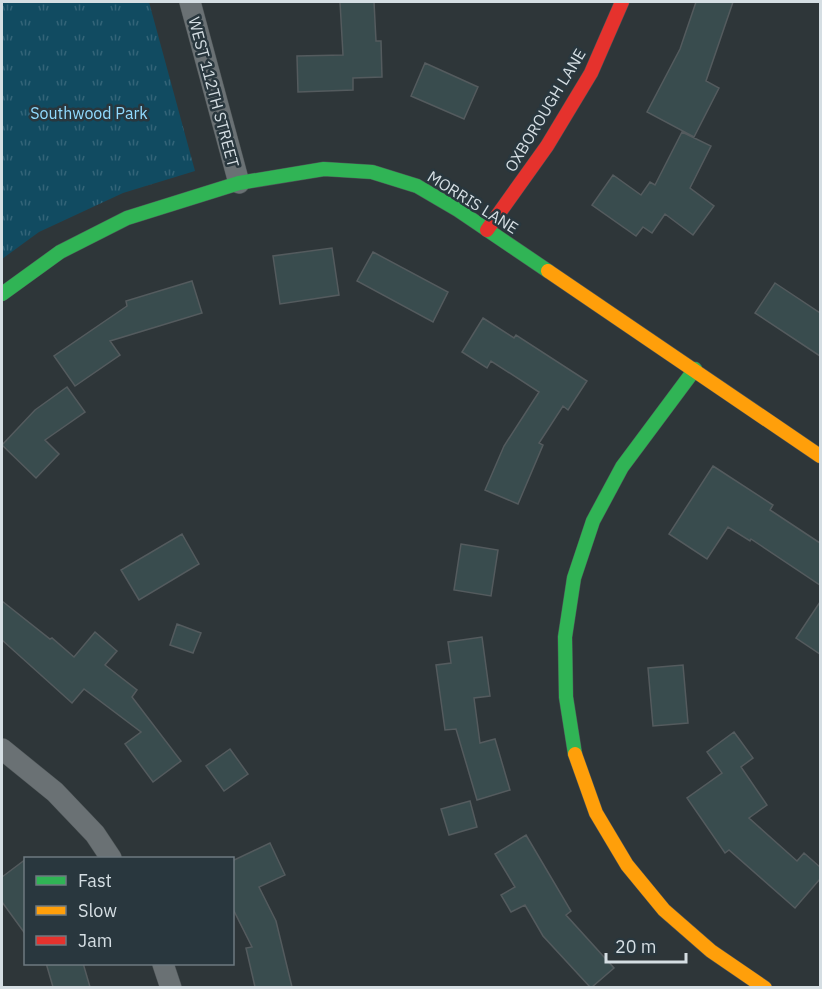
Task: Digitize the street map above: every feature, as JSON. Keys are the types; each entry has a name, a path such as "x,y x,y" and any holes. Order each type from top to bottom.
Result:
{"street":[{"name":"WEST 112TH STREET","path":"190,2 239,183"},
{"name":"OXBOROUGH LANE","path":"487,230 547,146 591,73 621,2"},
{"name":"MORRIS LANE","path":"2,294 60,252 127,218 239,183 324,169 372,172 417,186 458,210 820,456"},
{"path":"695,369 622,467 593,521 574,578 565,637 566,697 575,756 596,813 627,865 664,910 711,951 765,987"},
{"path":"2,749 54,792 95,834 110,857"},
{"path":"164,965 171,987"}],"green space":[{"name":"Southwood Park","path":"2,2 149,2 195,171 123,193 39,232 2,259"}],"building":[{"path":"340,2 374,2 376,41 381,41 382,77 353,78 353,90 298,92 297,56 343,55"},
{"path":"696,2 733,2 706,81 719,88 694,137 647,112 680,49"},
{"path":"425,63 478,87 464,119 411,96"},
{"path":"682,132 711,146 690,188 714,206 693,235 665,214 652,233 643,227 636,236 592,205 613,175 641,195 650,182 655,185"},
{"path":"332,248 339,295 280,304 273,256"},
{"path":"373,252 448,292 433,322 357,281"},
{"path":"192,281 202,313 110,341 120,355 75,386 54,356 127,306 126,301"},
{"path":"775,283 820,313 820,356 755,313"},
{"path":"483,318 514,338 516,335 587,381 568,410 563,406 539,443 543,445 518,504 485,490 504,446 539,392 491,361 487,368 462,352"},
{"path":"67,387 85,412 45,440 59,454 36,478 2,445 35,410"},
{"path":"713,466 773,505 770,510 820,543 820,585 751,539 750,541 728,527 707,559 669,534"},
{"path":"182,534 199,564 139,600 121,570"},
{"path":"461,544 498,550 491,596 454,590"},
{"path":"2,601 74,657 95,632 117,651 105,665 137,690 132,697 181,761 153,782 125,744 141,732 84,689 72,703 2,640"},
{"path":"820,602 820,654 796,638"},
{"path":"177,624 201,633 193,653 170,645"},
{"path":"482,637 490,696 474,698 480,743 495,739 510,790 477,800 456,729 445,730 436,665 451,663 448,642"},
{"path":"683,665 688,723 653,726 648,668"},
{"path":"734,732 753,758 741,767 767,805 749,818 797,861 804,853 820,867 820,879 795,908 729,850 725,853 687,798 722,773 707,752"},
{"path":"230,749 248,774 224,791 206,766"},
{"path":"470,801 477,827 449,835 441,809"},
{"path":"526,835 571,911 566,915 614,968 592,987 543,936 525,905 511,912 501,895 515,887 495,854"},
{"path":"270,843 285,875 259,887 276,921 292,987 255,987 246,948 252,947 234,911 234,860"},
{"path":"24,860 24,932 2,902 2,877"},
{"path":"47,965 84,965 90,987 53,987"}],"traffic: fast":[{"path":"2,294 60,252 127,218 239,183 324,169 372,172 417,186 458,210 548,271"},
{"path":"575,754 566,697 565,637 574,578 593,521 622,467 695,369"}],"traffic: slow":[{"path":"548,271 820,456"},
{"path":"575,754 596,813 627,865 664,910 711,951 765,988"}],"traffic: jam":[{"path":"487,230 547,146 591,73 622,2"}]}
